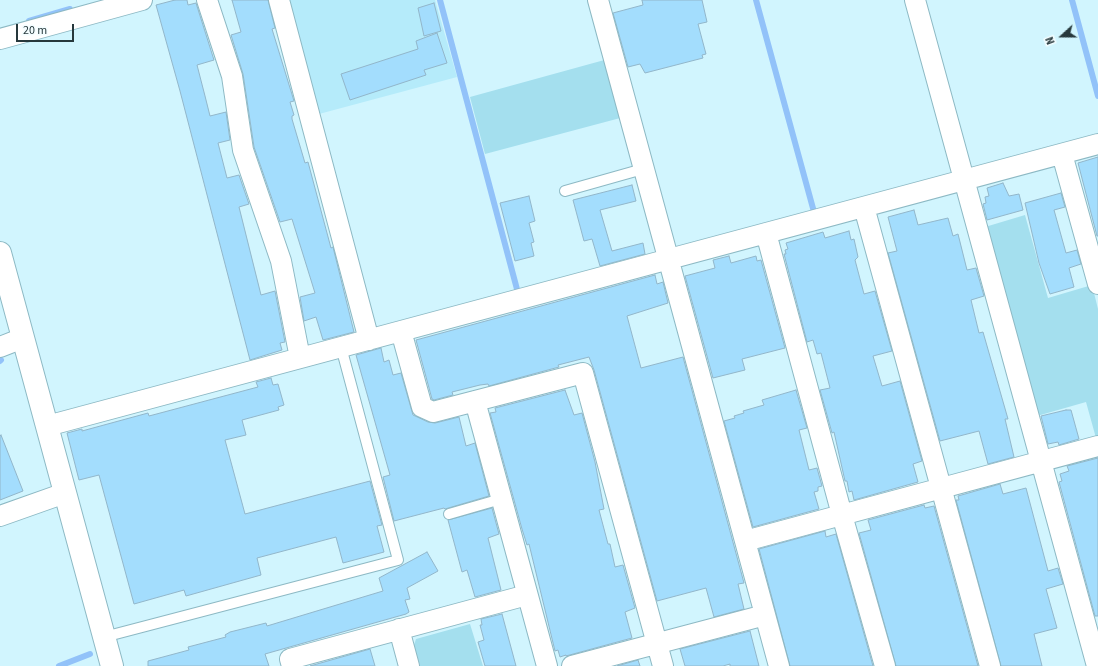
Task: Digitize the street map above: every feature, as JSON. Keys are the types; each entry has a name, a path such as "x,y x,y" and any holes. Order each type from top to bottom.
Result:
{"street":[{"path":"0,39 142,0"},
{"path":"207,0 232,76 243,150 281,260 300,358"},
{"path":"280,0 369,340"},
{"path":"598,0 779,666"},
{"path":"914,0 1097,666"},
{"path":"47,426 1098,144"},
{"path":"1062,154 1098,284"},
{"path":"864,207 990,666"},
{"path":"766,233 842,515 885,666"},
{"path":"0,253 112,666"},
{"path":"401,331 422,407 433,412 583,373 663,666"},
{"path":"0,347 23,338"},
{"path":"475,401 547,666"},
{"path":"745,541 1098,446"},
{"path":"0,516 65,492"},
{"path":"292,666 290,659 527,595"},
{"path":"572,666 765,615"},
{"path":"399,629 409,666"}],"lane":[{"path":"565,191 643,169"},
{"path":"104,636 398,560 341,347"},
{"path":"449,514 501,499"}],"shaded area":[{"path":"289,0 435,0 457,77 319,114"},
{"path":"608,59 624,117 485,154 470,97"},
{"path":"1025,215 1048,298 1092,285 1098,309 1098,437 1096,438 1086,402 1037,416 985,227"},
{"path":"470,624 483,666 420,666 414,645 416,639"}],"building":[{"path":"175,0 187,0 188,5 196,3 214,60 197,65 210,116 226,112 230,140 218,143 227,178 239,175 249,204 239,207 261,295 275,291 285,342 280,343 282,350 250,360 156,5"},
{"path":"232,0 268,0 275,28 272,29 294,101 290,102 294,115 292,116 292,119 305,163 308,162 331,248 333,247 354,332 323,340 316,317 304,321 300,297 315,293 292,219 280,222 254,147 243,74 231,35 241,32"},
{"path":"642,0 702,0 707,22 698,24 706,54 702,55 703,58 645,73 640,64 628,67 613,13 643,5"},
{"path":"434,3 441,31 424,36 418,8"},
{"path":"437,33 447,63 424,70 426,75 350,100 341,74 418,49 416,41"},
{"path":"1098,157 1098,236 1097,236 1078,163"},
{"path":"1003,183 1009,196 1019,194 1023,210 987,220 983,204 986,203 985,197 989,196 987,188"},
{"path":"632,185 636,201 600,210 612,251 643,243 645,254 600,266 592,239 584,241 573,200"},
{"path":"1061,193 1065,207 1054,210 1066,253 1077,250 1081,264 1069,268 1074,287 1050,294 1039,263 1025,203"},
{"path":"529,196 535,221 529,223 534,242 531,243 534,256 515,261 500,203"},
{"path":"914,210 918,225 948,218 953,236 958,234 967,270 976,268 984,296 971,300 979,333 983,332 1008,419 1005,419 1014,457 988,464 979,431 940,441 888,253 897,251 888,217"},
{"path":"849,231 851,240 854,239 858,257 855,260 864,294 875,291 892,351 873,356 882,386 900,381 922,461 913,464 918,482 854,500 852,491 849,492 847,481 845,481 834,432 832,433 820,390 830,388 821,353 817,354 813,340 807,342 784,254 786,254 785,250 788,249 786,243 823,232 825,238"},
{"path":"729,256 731,263 756,256 757,261 761,260 785,348 742,359 745,370 713,378 685,276 715,268 713,260"},
{"path":"655,275 657,284 663,282 668,303 627,316 641,368 683,357 744,583 738,584 744,609 714,617 706,588 657,601 594,370 589,357 558,365 559,367 489,386 488,384 480,385 452,392 453,395 434,400 432,399 416,340"},
{"path":"381,348 384,362 389,360 393,375 401,373 413,415 428,422 435,423 459,417 466,446 475,443 489,496 445,509 444,508 394,521 383,477 390,475 356,355"},
{"path":"271,378 273,385 278,384 284,405 278,407 279,410 242,420 246,435 225,440 245,514 370,481 382,525 377,526 384,552 343,563 336,537 257,558 261,575 186,596 184,590 134,604 99,475 79,480 67,433 82,429 82,431 148,413 149,416 258,387 256,382"},
{"path":"565,390 574,415 582,413 595,462 604,509 599,510 608,544 610,544 615,567 623,565 635,608 625,612 632,638 560,657 558,650 555,651 529,544 527,545 522,529 490,413 496,412 495,408"},
{"path":"796,390 807,428 799,430 809,470 817,468 822,486 818,487 818,491 814,492 819,509 753,527 724,421 735,418 734,416 744,413 743,411 764,405 762,400"},
{"path":"1071,410 1079,439 1059,445 1058,442 1048,444 1041,416"},
{"path":"1,435 23,491 0,500 0,436"},
{"path":"1098,458 1098,616 1095,616 1059,482 1062,481 1060,474 1069,471 1067,466"},
{"path":"1000,484 1003,494 1026,488 1048,571 1058,568 1063,584 1046,589 1057,628 1034,634 1042,666 1001,666 956,500 959,500 958,496"},
{"path":"924,505 925,508 934,506 978,666 896,666 859,533 871,530 868,520"},
{"path":"492,508 499,534 488,538 501,590 475,597 467,570 462,572 448,520"},
{"path":"825,531 826,537 836,534 873,666 790,666 759,549"},
{"path":"427,552 438,571 407,588 410,599 405,600 409,612 406,614 265,654 269,666 148,666 148,661 189,650 188,647 226,637 225,635 230,632 266,623 267,626 383,591 379,578"},
{"path":"502,614 516,666 485,666 478,642 484,640 480,625 482,625 481,619"},
{"path":"750,631 759,666 730,666 730,664 723,666 685,666 680,649"},
{"path":"370,649 375,666 310,666"},
{"path":"638,660 640,666 617,666"}],"waterway":[{"path":"440,0 518,293"},
{"path":"756,0 814,212"},
{"path":"1072,0 1098,96"},
{"path":"29,21 70,9"},
{"path":"59,666 90,654"}]}
